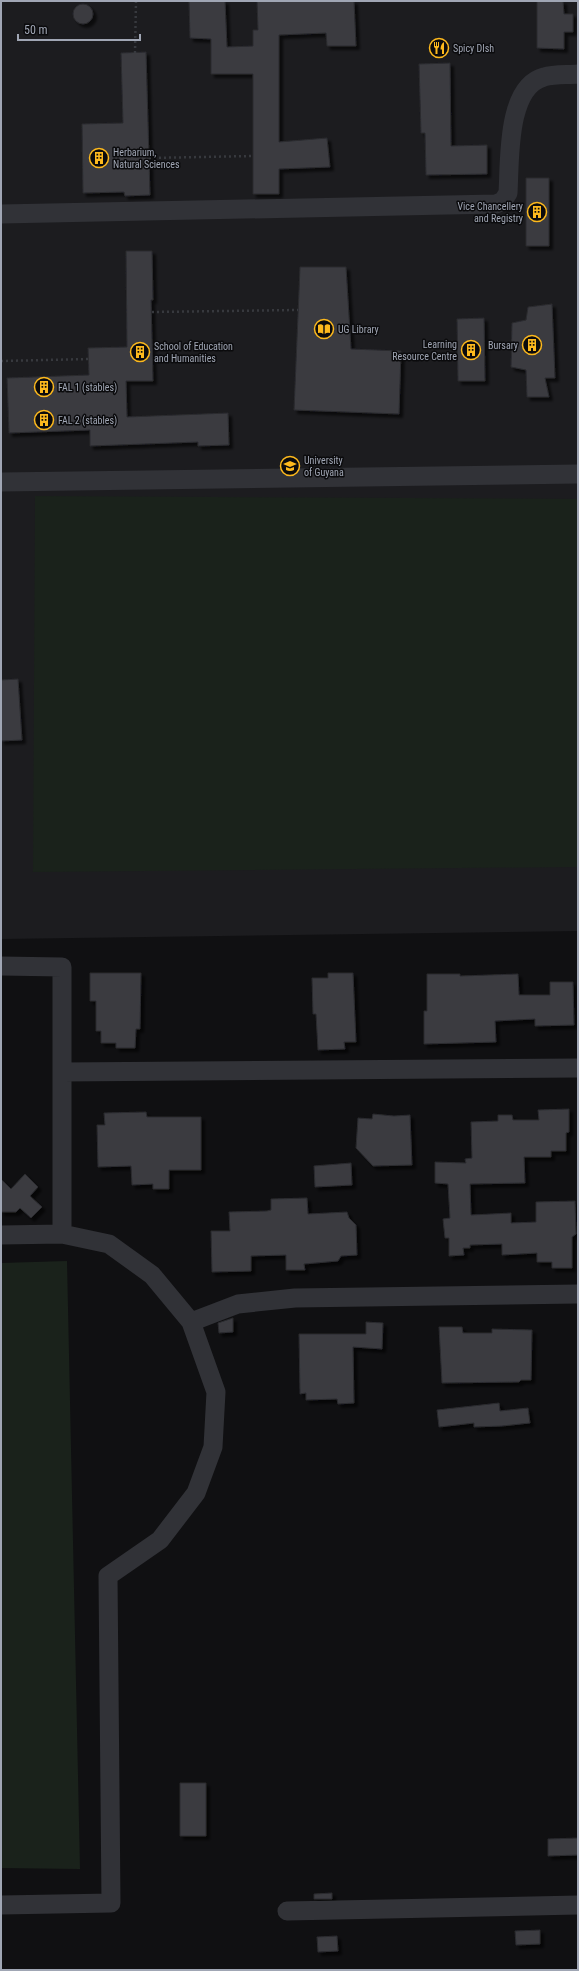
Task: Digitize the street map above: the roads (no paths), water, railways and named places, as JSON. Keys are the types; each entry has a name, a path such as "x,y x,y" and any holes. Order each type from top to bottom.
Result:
{"street":[{"path":"1,214 496,204 503,201 508,194 512,130 521,98 530,84 544,77 578,74"},
{"path":"1,482 578,474"},
{"path":"1,966 62,967 62,1234"},
{"path":"62,1072 578,1068"},
{"path":"1,1235 62,1234 109,1244 152,1275 191,1322 216,1392 213,1447 196,1493 160,1540 108,1576 112,1903 1,1905"},
{"path":"191,1322 238,1304 296,1298 578,1294"},
{"path":"287,1911 578,1905"}],"place":[{"name":"Spicy DIsh","path":"439,48"},
{"name":"Herbarium, Natural Sciences","path":"99,158"},
{"name":"Vice Chancellery and Registry","path":"537,212"},
{"name":"UG Library","path":"324,329"},
{"name":"Bursary","path":"532,345"},
{"name":"Learning Resource Centre","path":"471,350"},
{"name":"School of Education and Humanities","path":"140,352"},
{"name":"FAL 1 (stables)","path":"44,387"},
{"name":"FAL 2 (stables)","path":"44,420"},
{"name":"University of Guyana","path":"290,466"}]}
